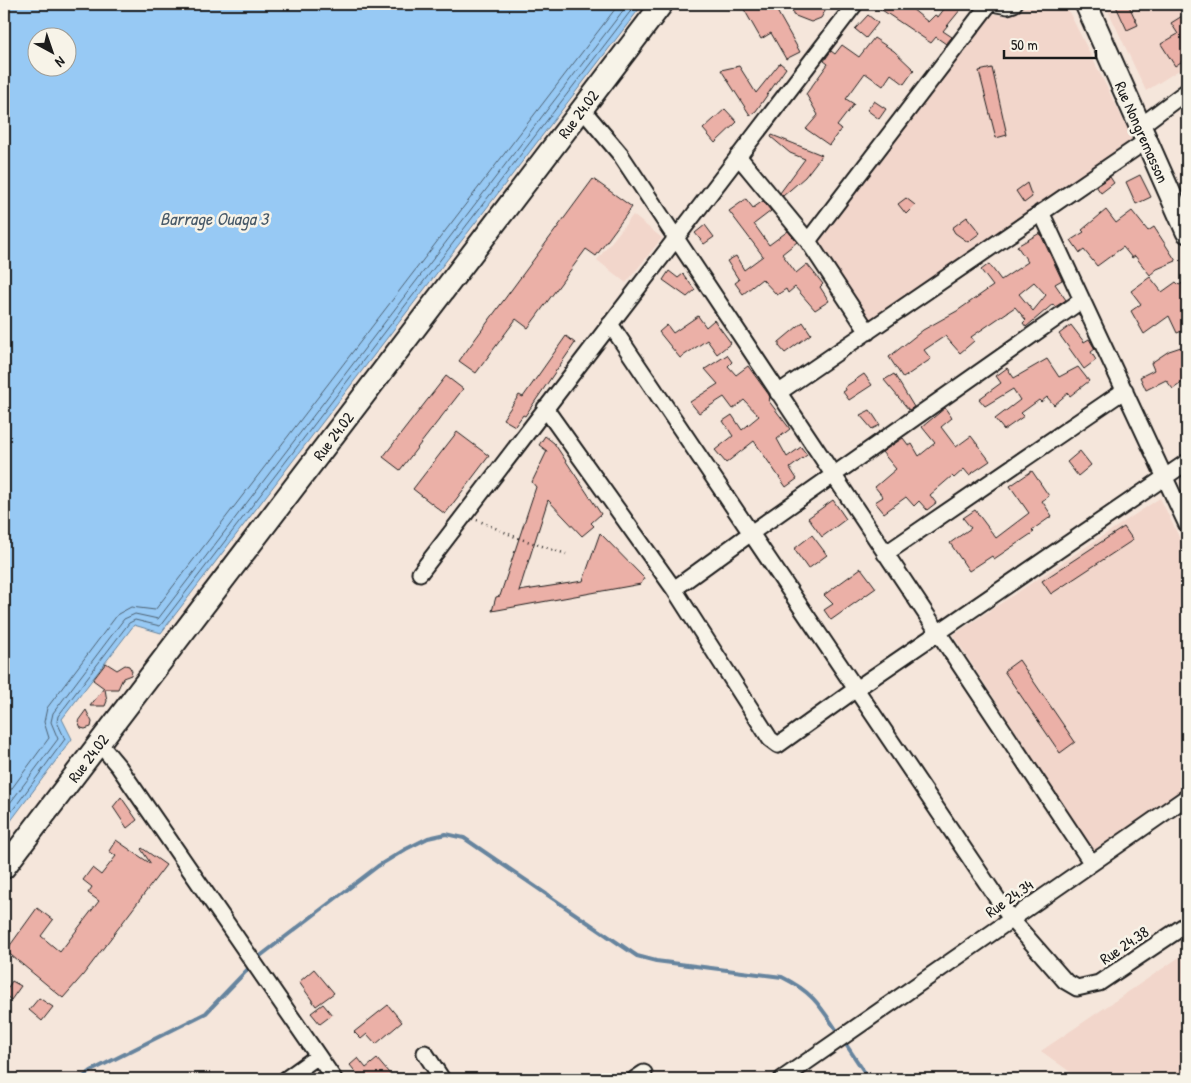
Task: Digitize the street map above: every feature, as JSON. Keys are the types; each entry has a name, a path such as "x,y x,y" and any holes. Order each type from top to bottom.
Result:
{"street":[{"name":"Rue 24.02","path":"4,868 662,4"},
{"path":"420,573 855,4"},
{"path":"808,241 989,4"},
{"path":"997,4 1008,6 1014,4"},
{"name":"Rue Nongremasson","path":"1086,4 1142,134 1182,206 1187,232"},
{"path":"778,393 1041,212 1142,134 1187,91"},
{"path":"582,109 620,154 1091,862"},
{"path":"738,156 808,241 868,332"},
{"path":"1041,212 1187,525"},
{"path":"674,589 1082,300"},
{"path":"610,324 1011,919"},
{"path":"885,554 1125,390"},
{"path":"545,408 674,589 775,744 781,744 856,688 1187,462"},
{"path":"99,743 119,767 334,1079"},
{"name":"Rue 24.34","path":"782,1079 1091,862 1187,797"},
{"name":"Rue 24.38","path":"1011,919 1065,981 1078,988 1100,983 1187,924"},
{"path":"425,1053 442,1079"},
{"path":"286,1079 318,1056"}],"path":[{"path":"466,513 482,523 518,538 566,554"}],"shaded area":[{"path":"1030,4 1065,4 1133,139 863,326 812,251 989,13 1008,16"},
{"path":"1105,4 1187,4 1187,65 1146,91"},
{"path":"633,215 662,238 626,283 597,260"},
{"path":"1160,498 1187,553 1187,786 1093,851 953,635"},
{"path":"1187,952 1187,1079 1080,1079 1041,1051"}],"water":[{"name":"Barrage Ouaga 3","path":"4,4 643,4 161,633 134,625 62,719 72,739 4,830"}],"building":[{"path":"741,4 773,4 800,52 786,59 771,33 761,39"},
{"path":"792,4 829,4 821,18 811,22 793,15"},
{"path":"873,4 906,4 928,22 935,15 938,17 948,4 965,4 943,31 952,37 946,44 936,37 931,43"},
{"path":"1115,4 1128,4 1138,25 1127,30"},
{"path":"1187,13 1187,58 1175,66 1161,44 1178,34 1171,23"},
{"path":"868,15 878,23 866,38 855,29"},
{"path":"874,38 894,51 914,70 904,84 891,74 883,86 865,73 846,99 854,104 837,126 841,129 829,145 806,129 818,115 806,94 828,64 824,61 831,51 835,54 842,45 859,57"},
{"path":"780,63 786,68 756,111 750,115 721,70 739,66 756,93"},
{"path":"992,68 1007,135 996,138 979,71"},
{"path":"874,101 886,109 879,119 867,110"},
{"path":"725,109 737,122 715,143 703,129"},
{"path":"772,135 822,155 805,177 783,196 780,193 805,159 790,153 771,137"},
{"path":"1140,175 1151,197 1136,204 1126,182"},
{"path":"1110,177 1114,183 1101,193 1096,186"},
{"path":"593,179 632,207 596,256 586,249 528,328 516,319 476,373 459,361"},
{"path":"1027,183 1032,197 1024,203 1016,191"},
{"path":"906,198 915,205 906,214 898,204"},
{"path":"746,199 753,208 763,201 771,211 754,224 769,245 788,231 797,242 782,254 796,273 807,264 823,284 820,287 829,301 815,310 795,287 788,293 786,289 777,295 762,279 743,294 735,283 739,280 727,261 736,256 744,270 763,256 729,211"},
{"path":"1106,210 1116,223 1132,211 1148,231 1154,227 1176,261 1157,269 1150,275 1135,256 1132,258 1123,247 1097,266 1084,250 1080,253 1071,240 1084,232 1082,230"},
{"path":"967,217 980,233 968,242 955,233 952,228"},
{"path":"705,225 714,237 704,244 695,233"},
{"path":"1040,233 1062,280 1055,284 1066,300 1055,307 1053,304 1026,327 1023,323 1026,320 1015,307 971,337 974,341 960,353 945,336 924,350 931,359 903,378 889,357 923,330 957,311 993,286 981,270 989,264 1001,280 1028,262 1017,246","holes":["1034,282 1046,295 1033,311 1019,294"]},
{"path":"669,271 678,278 683,274 695,290 687,297 663,280"},
{"path":"1150,277 1162,292 1176,282 1179,285 1183,283 1187,289 1187,329 1177,333 1169,316 1144,334 1131,311 1141,304 1131,291"},
{"path":"698,316 706,327 714,320 731,343 717,354 707,340 680,358 659,332 667,325 673,333"},
{"path":"803,322 811,334 785,353 779,346 779,342"},
{"path":"1071,325 1084,342 1089,339 1095,349 1091,352 1096,360 1084,369 1059,334"},
{"path":"566,336 575,343 525,416 523,415 515,426 503,419 519,395 523,397"},
{"path":"1187,345 1187,379 1173,389 1166,380 1146,390 1140,377 1154,370 1151,363 1169,351"},
{"path":"727,355 732,362 728,366 736,375 748,366 769,395 770,398 768,400 790,429 777,439 787,457 801,447 807,455 790,468 797,479 786,487 754,441 726,463 715,450 733,436 723,421 732,415 742,430 759,416 744,400 733,409 724,397 699,413 690,402 718,384 705,369"},
{"path":"1047,359 1059,377 1078,367 1089,381 1070,396 1068,393 1054,405 1047,397 1041,402 1039,400 1021,413 1024,416 1004,430 995,419 1020,400 1013,389 985,406 979,399 1001,383 996,376 1007,368 1014,378"},
{"path":"864,374 872,385 849,400 843,392 846,390 845,387"},
{"path":"894,374 914,407 909,410 884,380"},
{"path":"446,376 463,389 400,470 383,457"},
{"path":"945,408 952,418 941,427 956,447 971,436 990,461 969,475 964,469 954,478 952,476 930,495 936,503 927,510 919,501 914,506 906,497 884,513 875,502 883,497 875,487 896,469 882,452 903,438 909,446 912,444 919,456 935,443 922,427"},
{"path":"870,410 880,425 872,429 860,415"},
{"path":"457,432 489,456 445,514 413,489"},
{"path":"545,436 554,443 601,514 591,523 594,526 582,536 548,500 519,591 583,581 600,533 644,578 641,584 492,611 496,597 500,596 536,487 532,482 547,451 539,445"},
{"path":"1080,451 1091,465 1078,476 1067,462"},
{"path":"1032,471 1049,496 1042,501 1052,516 1032,530 1034,532 994,559 992,556 969,571 950,543 971,528 963,518 975,510 996,538 1029,513 1010,486"},
{"path":"833,500 846,519 822,537 808,518"},
{"path":"1124,527 1133,540 1051,594 1042,581"},
{"path":"812,535 827,555 808,569 794,549"},
{"path":"861,568 876,588 831,620 824,610 833,604 824,595"},
{"path":"1019,660 1075,742 1060,753 1004,671"},
{"path":"106,663 117,670 125,665 129,666 132,671 131,675 123,678 118,689 105,689 107,701 105,706 90,706 104,688 93,680"},
{"path":"86,710 92,722 91,727 85,729 81,728 78,721"},
{"path":"121,797 137,820 127,828 113,807"},
{"path":"116,840 151,864 142,848 166,865 83,975 63,998 6,951 37,908 53,920 41,936 60,952 99,901 88,893 92,887 83,880 92,868 101,875 116,856 109,851"},
{"path":"314,969 334,993 316,1006 299,982"},
{"path":"12,981 21,986 11,1000 4,994"},
{"path":"39,998 53,1007 42,1021 29,1010"},
{"path":"323,1004 332,1015 320,1024 311,1013"},
{"path":"388,1005 402,1022 376,1044 367,1034 361,1039 354,1032"},
{"path":"358,1058 366,1068 377,1059 394,1079 352,1079 358,1075 350,1065"}],"waterway":[{"path":"255,960 378,866 428,838 446,834 464,838 637,956 656,961 782,977 809,995 821,1008 839,1034"},
{"path":"81,1079 91,1071 206,1013 251,966"},
{"path":"843,1040 865,1073 876,1079"}]}
